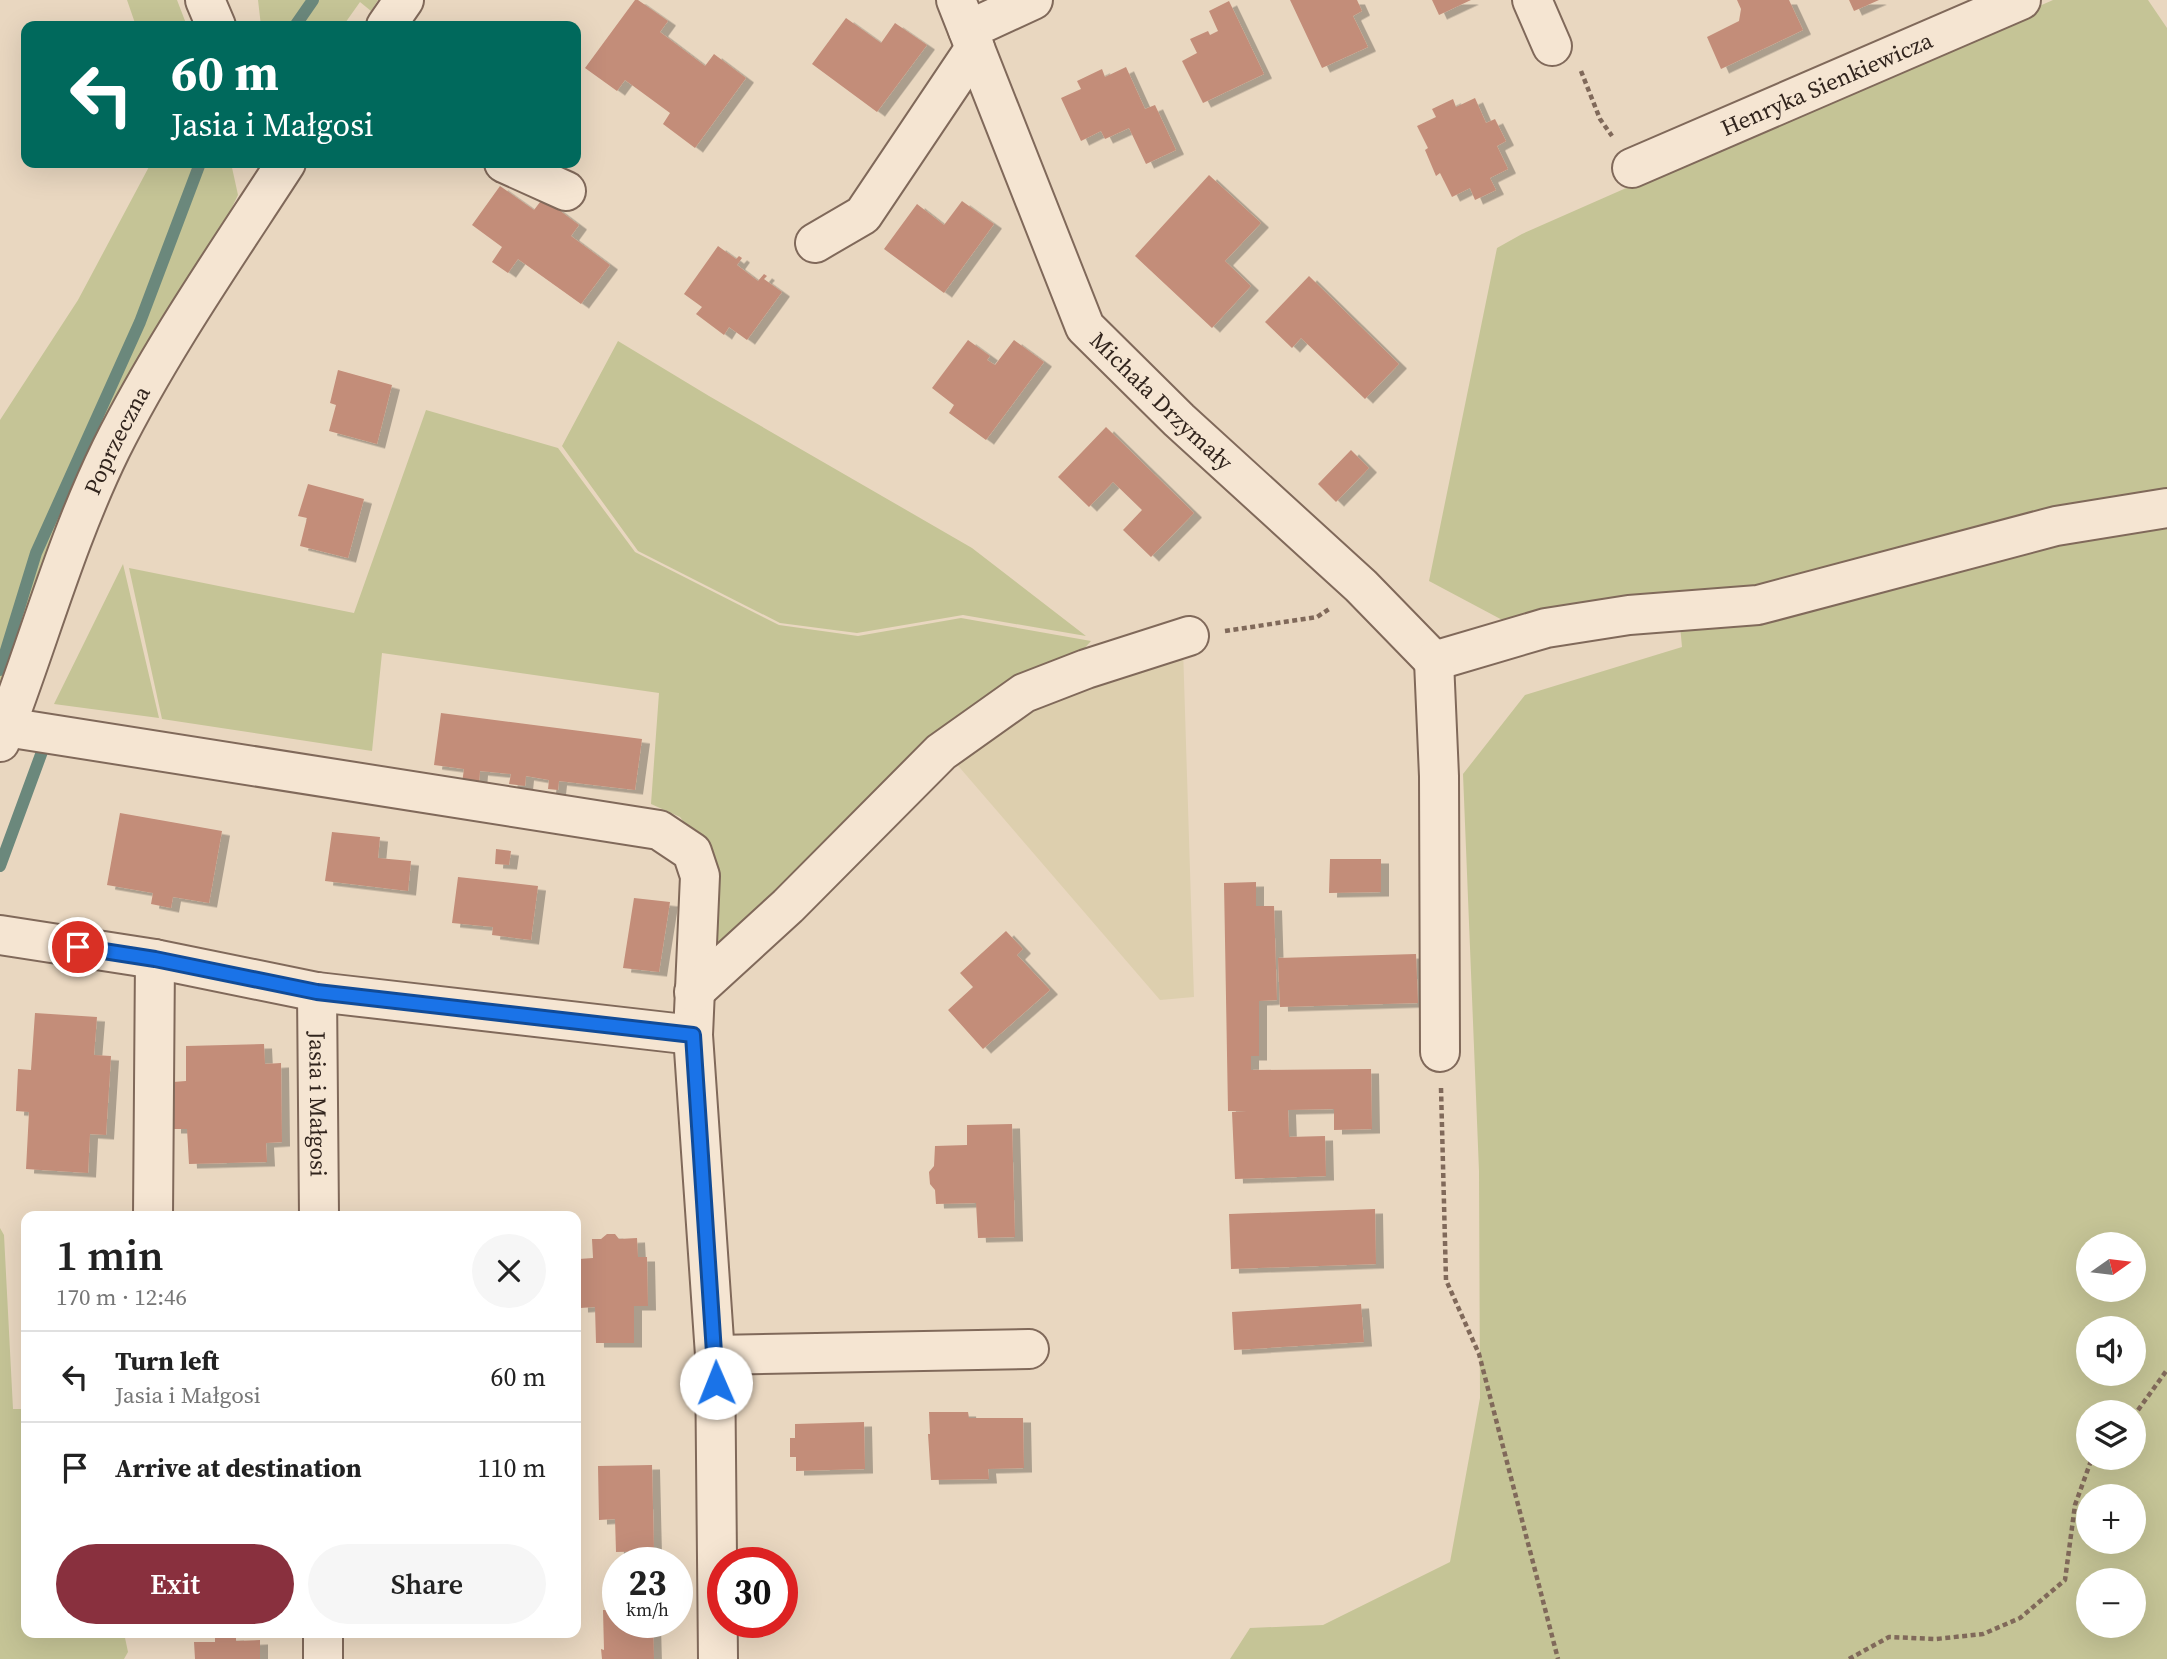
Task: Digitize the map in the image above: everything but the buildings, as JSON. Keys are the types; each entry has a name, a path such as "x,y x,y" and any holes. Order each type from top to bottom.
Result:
{"street":[{"path":"205,0 214,21"},
{"path":"389,21 404,0"},
{"path":"815,243 863,215 966,26 1033,0"},
{"path":"1532,0 1552,46"},
{"name":"Henryka Sienkiewicza","path":"1632,168 2021,0"},
{"name":"Michała Drzymały","path":"966,26 1086,327 1179,420 1361,586 1434,660"},
{"name":"Poprzeczna","path":"3,734 78,521 111,449 158,361 283,168"},
{"path":"515,168 566,191"},
{"path":"1440,1052 1439,776 1434,660 1546,628 1629,615 1758,605 2056,526 2167,508"},
{"path":"694,992 788,906 941,752 1024,693 1086,669 1189,636"},
{"path":"3,734 659,830 692,852 700,876 693,1035 715,1355 718,1659"},
{"path":"0,935 155,959 317,992 693,1035"},
{"path":"153,1211 155,959"},
{"name":"Jasia i Małgosi","path":"317,992 319,1211"},
{"path":"715,1355 1029,1349"},
{"path":"323,1638 323,1659"}],"path":[{"path":"1552,46 1580,67 1600,119 1632,168"},
{"path":"1189,636 1317,617 1361,586"},
{"path":"1440,1052 1446,1280 1479,1354 1558,1659"},
{"path":"2145,1400 2167,1370"},
{"path":"1849,1659 1889,1637 1936,1639 1983,1634 2020,1618 2064,1580 2076,1505 2088,1470"}],"shaded area":[{"path":"127,0 177,0 185,21 134,21"},
{"path":"258,0 378,0 371,11 360,2 347,21 260,21"},
{"path":"2053,0 2148,0 2167,28 2167,1659 1230,1659 1250,1628 1323,1625 1450,1562 1480,1398 1479,1171 1463,774 1525,695 1682,647 1678,604 1508,623 1429,581 1497,248 1522,234"},
{"path":"148,168 232,168 238,195 0,691 0,420 78,300"},
{"path":"618,341 972,548 1086,636 963,615 857,633 780,623 638,551 562,446"},
{"path":"426,410 558,448 635,552 779,625 858,636 961,618 1091,641 705,962 698,841 680,817 651,804 659,693 382,653 372,751 162,719 129,568 354,613"},
{"path":"123,564 159,718 54,704"},
{"path":"1183,648 1194,997 1160,1000 954,761 1070,686"},
{"path":"0,1228 4,1235 13,1409 21,1409 21,1638 125,1638 128,1652 124,1659 0,1659"}],"waterway":[{"path":"298,21 313,0"},
{"path":"0,670 36,553 140,322 198,168"},
{"path":"0,866 43,749"}],"route":[{"path":"78,947 155,959 317,992 693,1035 716,1383"}]}
